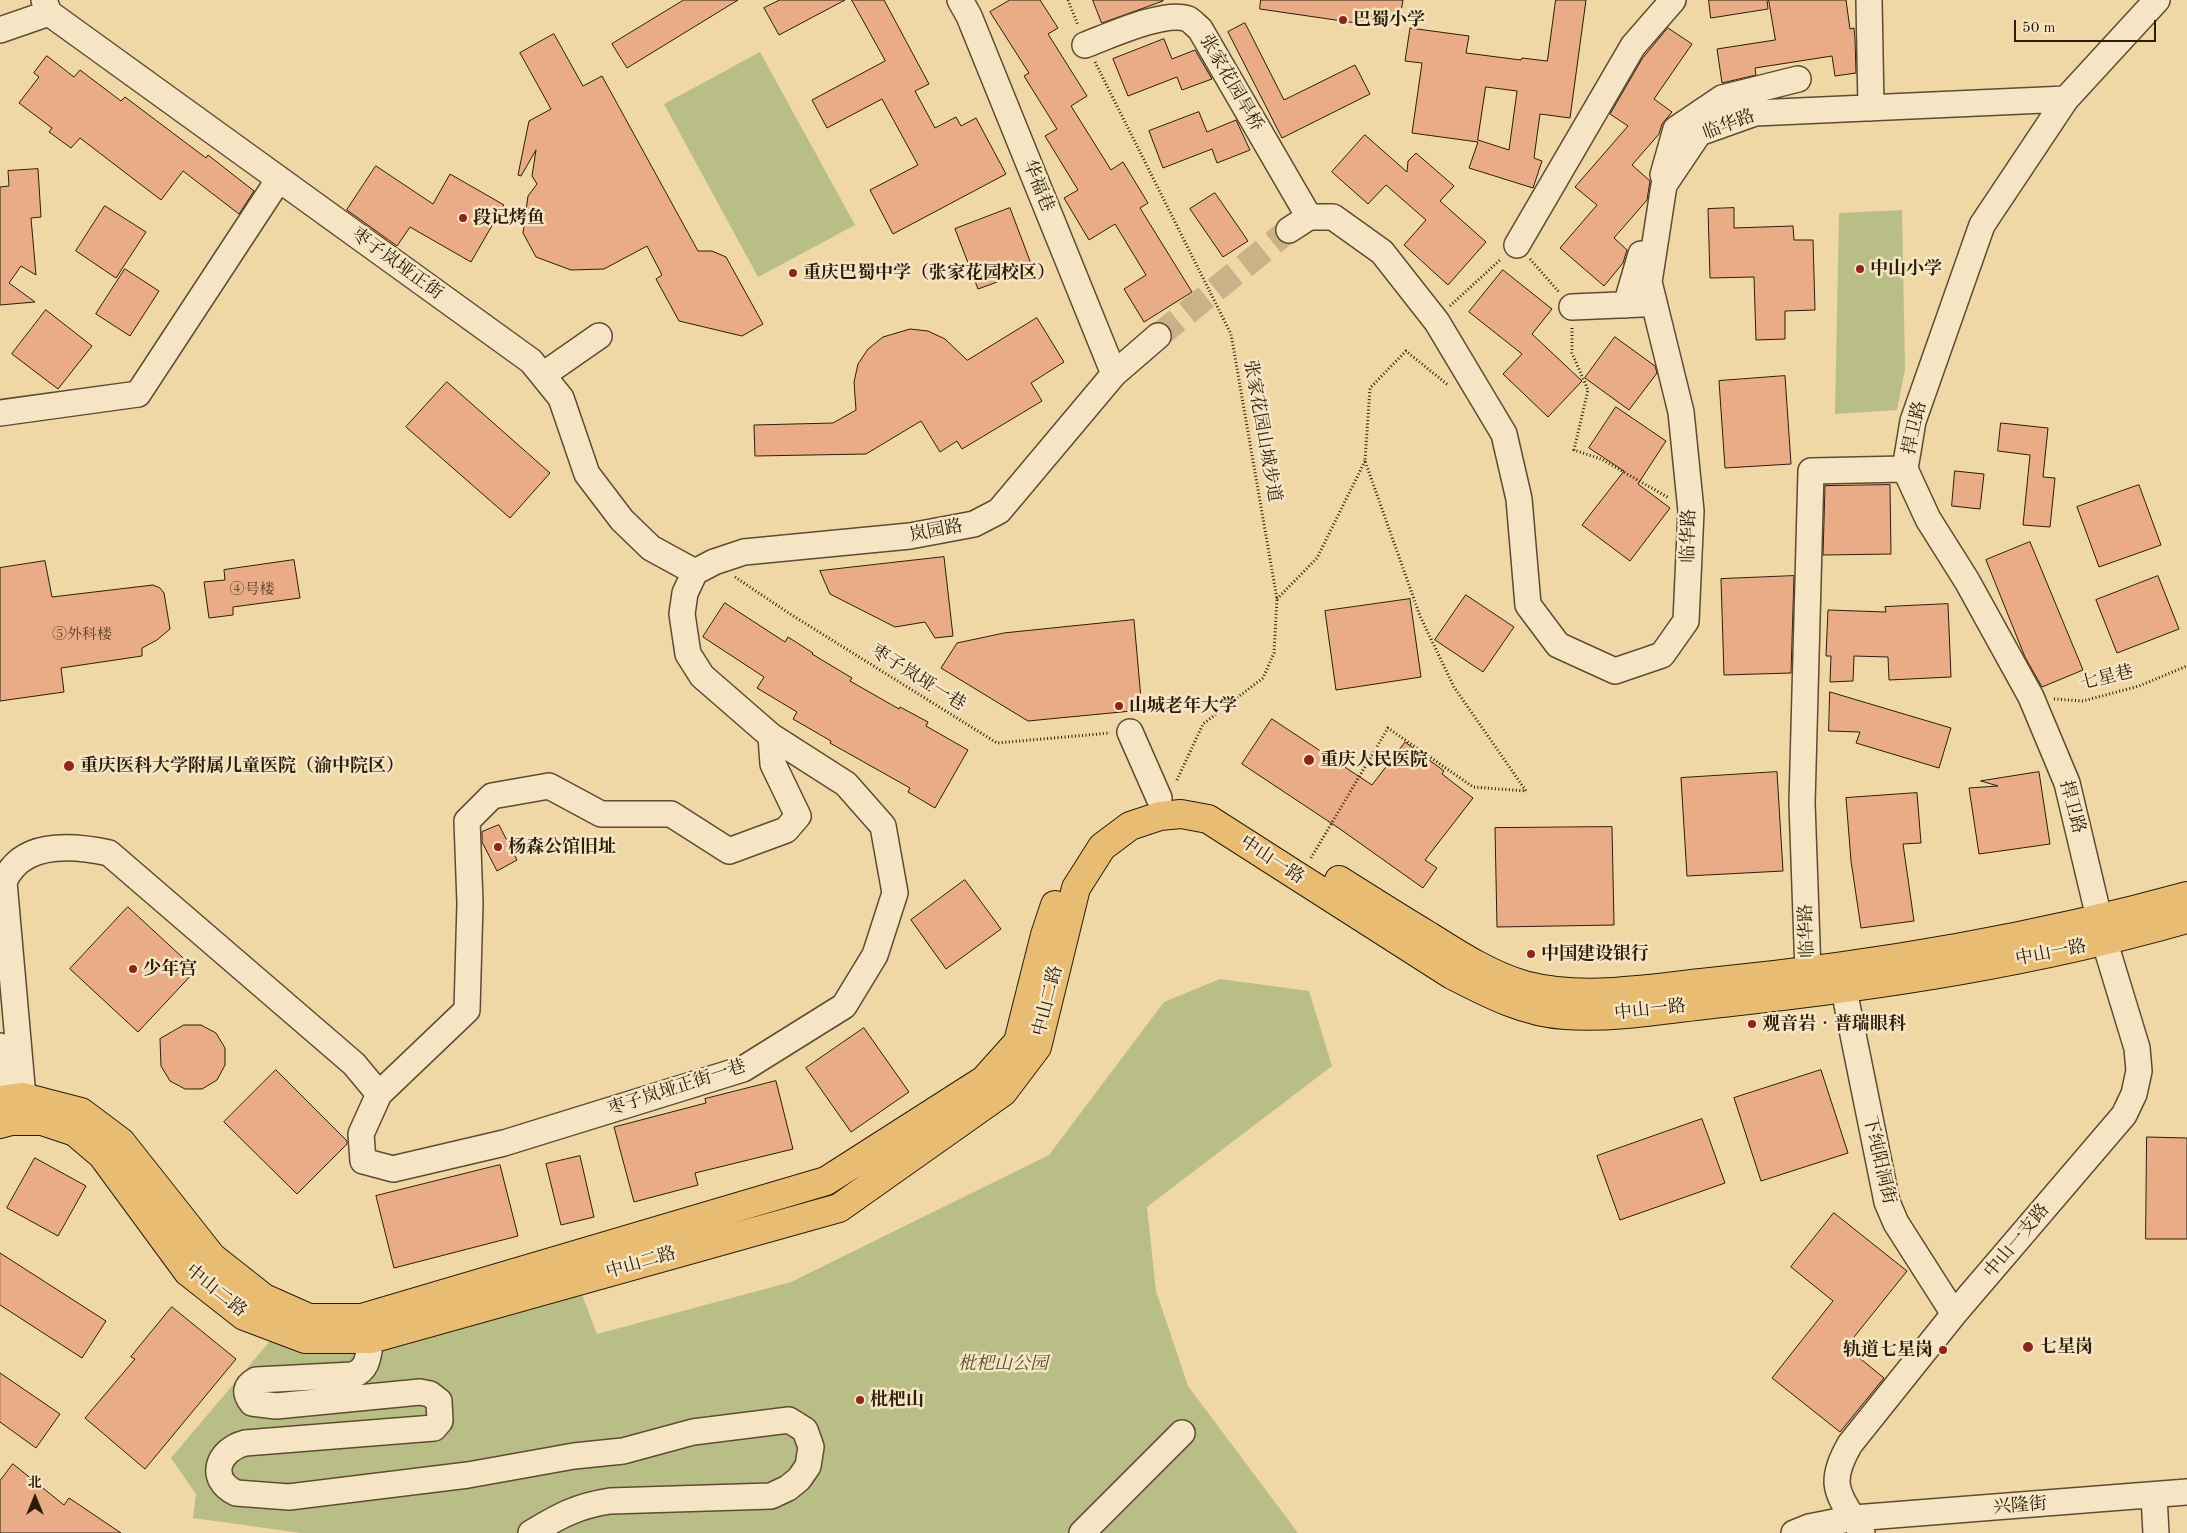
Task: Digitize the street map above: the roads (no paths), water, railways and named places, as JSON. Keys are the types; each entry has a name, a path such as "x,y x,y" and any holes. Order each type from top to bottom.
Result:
{"main road":[{"name":"中山一路","path":"1163,803 1194,797 1206,800 1461,956 1493,973 1524,984 1566,993 1607,993 1808,972 2187,920"},
{"name":"中山一路","path":"1163,803 1181,814 1208,819 1452,975 1487,993 1525,1007 1564,1015 1608,1015 1844,990 1909,980 2102,931 2187,896"},
{"name":"中山二路","path":"1163,803 1102,846 1076,888 1037,1047 1003,1092 839,1208 371,1340 305,1340 244,1316 188,1272 102,1155 75,1132 42,1121 11,1121 7,1105 81,1112 121,1142 212,1257 264,1298 309,1318 362,1318 826,1181 984,1080 1018,1042 1045,935 1070,865 1101,825 1131,806 1163,803"}],"street":[{"name":"华福巷","path":"960,0 969,16 1114,374"},
{"path":"1517,245 1633,46 1673,0"},
{"path":"1869,0 1871,108"},
{"name":"捍卫路","path":"2102,931 2067,783 2030,697 1967,581 1928,520 1905,469 1913,421 1982,225 2066,99 2157,0"},
{"path":"0,30 46,7"},
{"name":"枣子岚垭正街","path":"46,7 279,179 531,360 561,398 587,474 622,520 651,548 705,567"},
{"name":"张家花园旱桥","path":"1090,54 1157,20 1174,17 1188,20 1200,29 1299,223"},
{"path":"1626,305 1676,129 1722,98 1798,79"},
{"name":"临华路","path":"1299,223 1333,216 1382,252 1435,319 1504,434 1519,500 1528,605 1558,645 1614,671 1662,655 1686,621 1691,511 1681,412 1649,282 1664,185 1699,133 1755,113 2066,99"},
{"path":"0,413 138,394 279,179"},
{"path":"1572,307 1654,304"},
{"path":"543,375 600,336"},
{"name":"岚园路","path":"705,567 744,552 910,536 974,524 986,519 998,511 1114,374 1158,336"},
{"name":"临华路","path":"1808,972 1802,803 1811,471 1905,469"},
{"name":"枣子岚垭正街一巷","path":"379,1094 362,1134 363,1161 392,1170 504,1143 743,1069 844,1006 875,955 895,892 883,826 846,784 771,736 702,676 688,654 682,614 685,593 705,567"},
{"path":"1130,732 1163,803"},
{"path":"7,1105 4,882 9,870 18,861 38,851 79,847 109,853 354,1064 379,1094 467,1010 470,903 467,821 492,796 549,786 601,814 671,814 729,851 786,830 798,816 773,764 771,736"},
{"name":"中山一支路","path":"1858,1526 1839,1496 1836,1478 1841,1460 1850,1444 1954,1314 2124,1115 2134,1094 2139,1071 2137,1048 2102,931"},
{"name":"下纯阳洞街","path":"1844,990 1887,1202 1896,1223 1954,1314"},
{"path":"0,1046 7,1105"},
{"path":"371,1340 367,1364 362,1372 354,1375 256,1380 249,1384 246,1390 248,1397 252,1403 276,1406 420,1392 430,1394 439,1401 440,1421 434,1428 245,1443 232,1446 224,1454 220,1463 222,1480 228,1489 236,1493 289,1498 468,1475 574,1456 623,1451 693,1432 789,1420 805,1430 811,1447 808,1466 799,1479 788,1488 771,1496 601,1502 584,1505 563,1514 531,1533"},
{"path":"1082,1533 1182,1433"},
{"name":"兴隆街","path":"1794,1533 1809,1527 1858,1526 2187,1492"},
{"path":"2154,1496 2156,1533"}],"tunnel":[{"path":"1158,336 1289,230"}],"place":[{"name":"巴蜀小学","path":"1343,20"},
{"name":"段记烤鱼","path":"463,218"},
{"name":"中山小学","path":"1860,269"},
{"name":"重庆巴蜀中学（张家花园校区）","path":"793,273"},
{"name":"山城老年大学","path":"1119,706"},
{"name":"重庆人民医院","path":"1309,760"},
{"name":"重庆医科大学附属儿童医院（渝中院区）","path":"69,766"},
{"name":"杨森公馆旧址","path":"498,847"},
{"name":"中国建设银行","path":"1531,954"},
{"name":"少年宫","path":"133,969"},
{"name":"观音岩‧普瑞眼科","path":"1752,1024"},
{"name":"七星岗","path":"2028,1347"},
{"name":"轨道七星岗","path":"1943,1350"},
{"name":"枇杷山","path":"860,1400"}],"park label":[{"name":"枇杷山公园","path":"1003,1364"}]}
